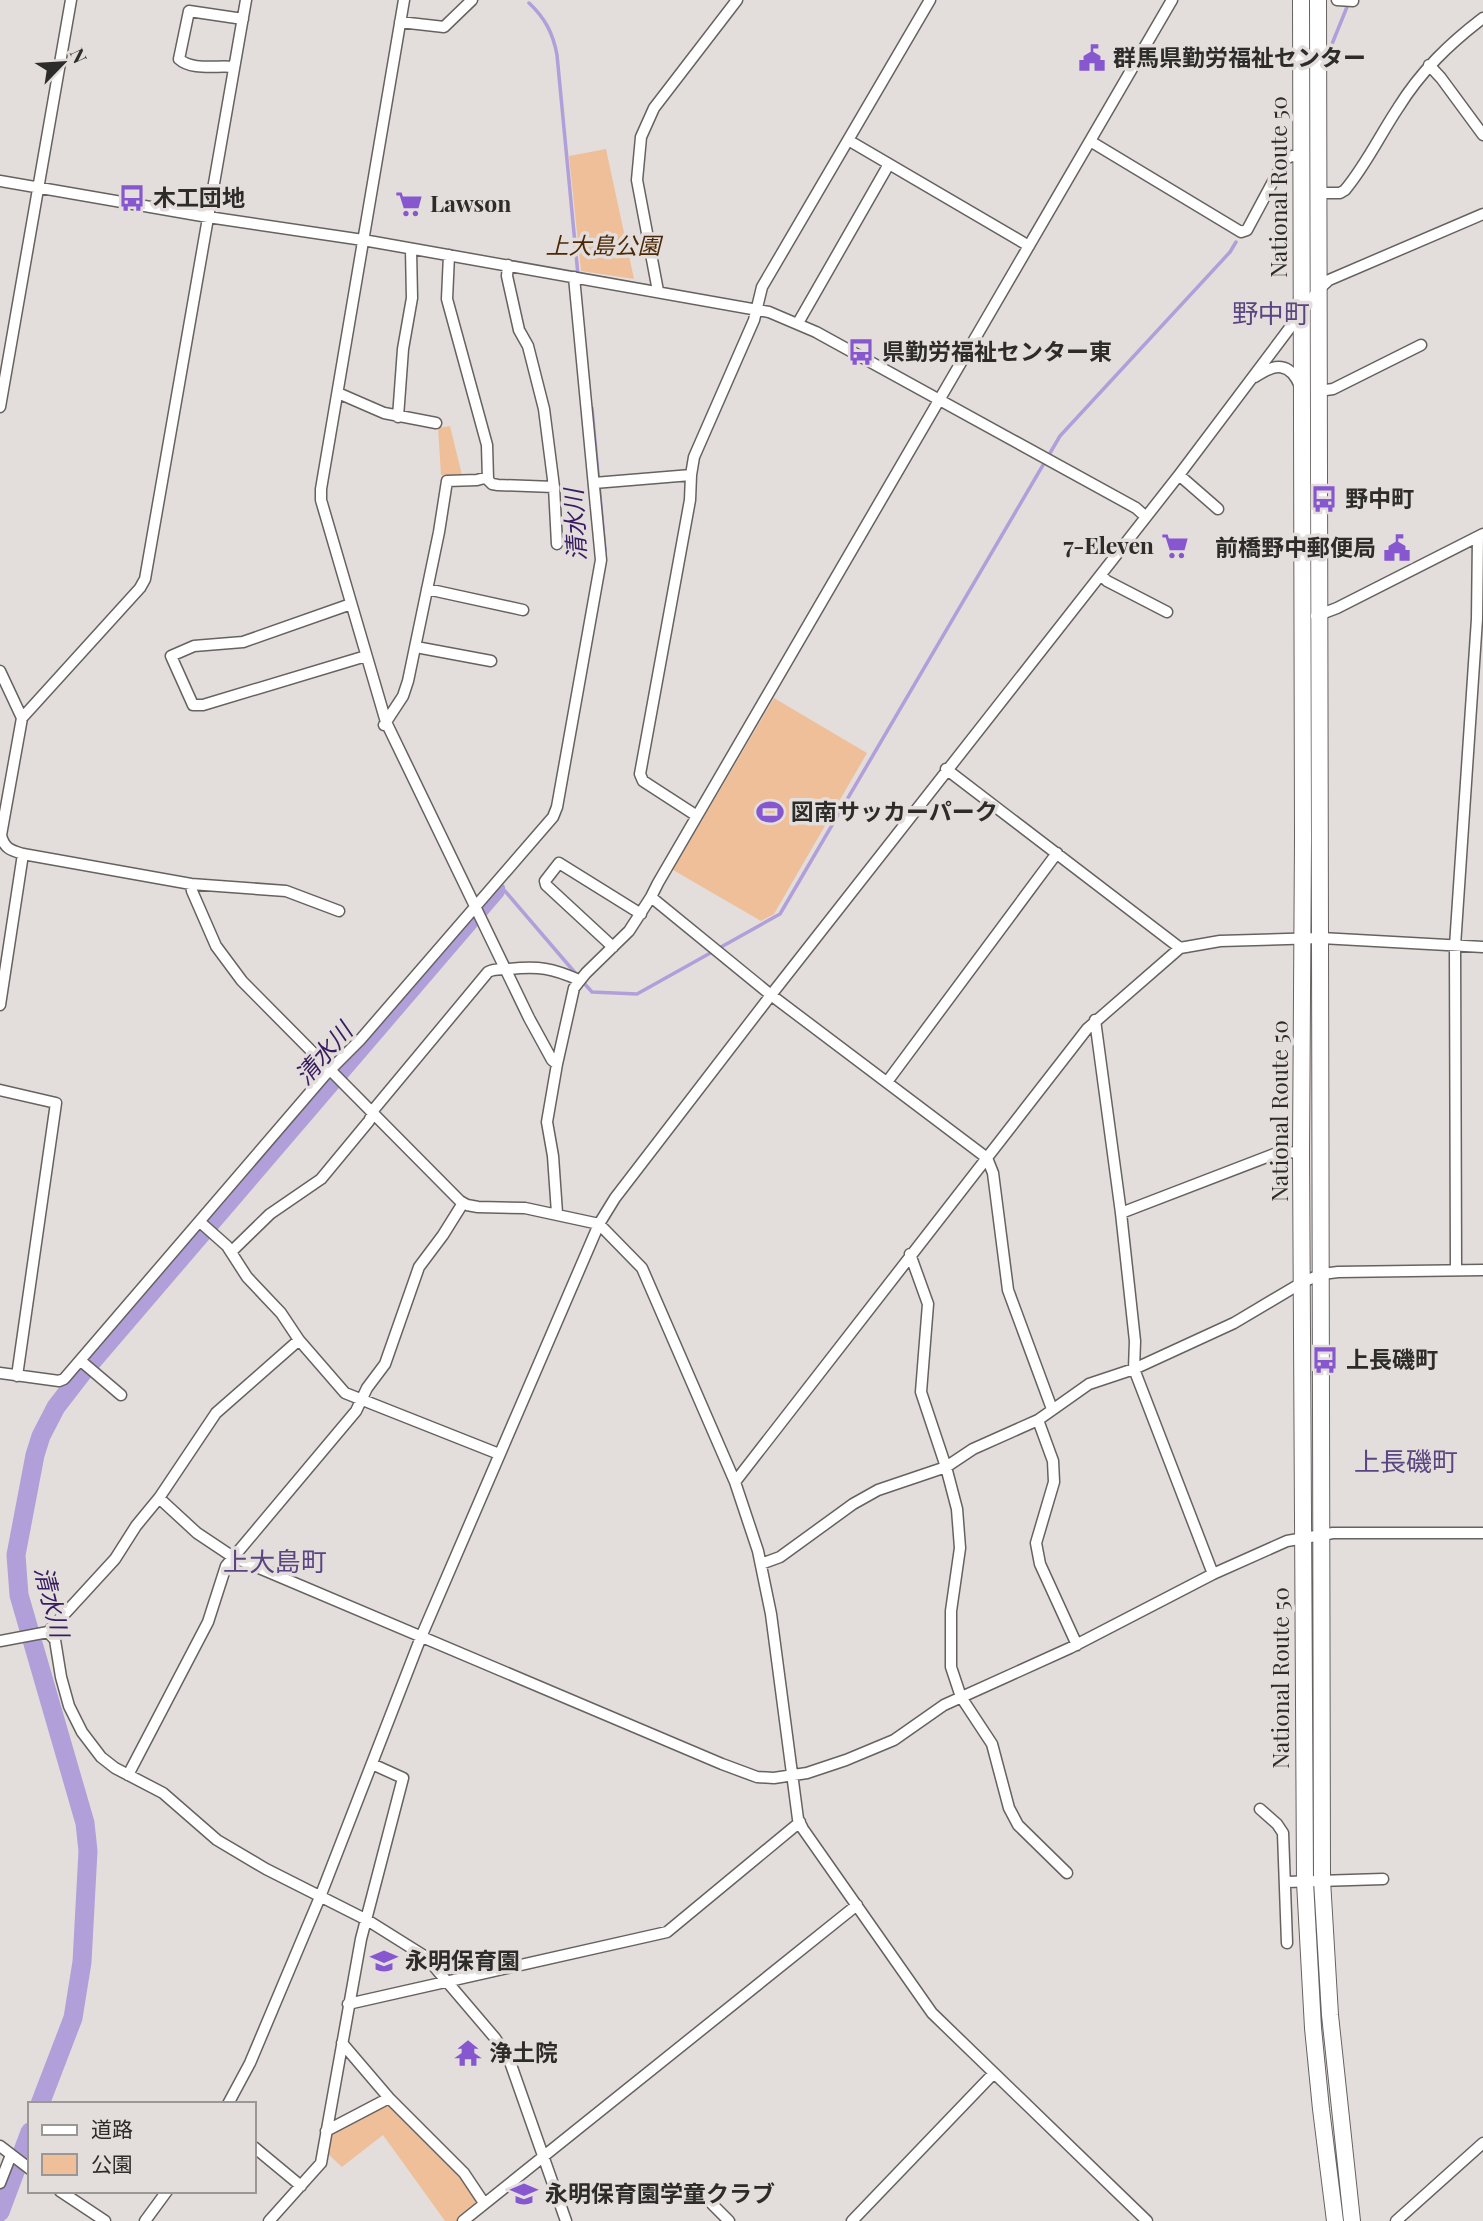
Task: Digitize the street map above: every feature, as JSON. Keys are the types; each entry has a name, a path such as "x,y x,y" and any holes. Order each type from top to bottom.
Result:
{"highway":[{"name":"National Route 50","path":"1301,0 1301,1152 1305,1882 1313,2028 1335,2221"},
{"name":"National Route 50","path":"1318,0 1322,1880 1331,2028 1352,2221"}],"street":[{"path":"0,407 71,0"},
{"path":"246,0 145,579 140,588 22,718 1,835 4,845 23,854 191,884 286,891 339,911"},
{"path":"404,0 320,495 384,724 546,1049 557,1064"},
{"path":"400,22 444,27 472,0"},
{"path":"658,291 637,180 641,137 654,107 737,0"},
{"path":"697,816 643,781 640,774 690,500 694,457 754,320 762,287 930,0"},
{"path":"557,1213 553,1156 547,1122 569,1006 579,981 629,931 651,898 1172,0"},
{"path":"1337,0 1353,1"},
{"path":"234,67 202,67 185,64 179,59 189,12 243,19"},
{"path":"1318,193 1340,193 1348,188 1396,109 1429,65 1452,42 1483,18"},
{"path":"1429,65 1483,135"},
{"path":"848,140 1029,246"},
{"path":"1090,141 1241,232 1247,230 1282,163 1288,157 1301,158"},
{"path":"798,323 890,164"},
{"path":"0,181 756,308 798,323 1136,508 1146,517"},
{"path":"229,2102 250,2063 421,1637 499,1454 599,1224 615,1198 946,769 1179,475 1319,289 1329,280 1483,214"},
{"path":"398,417 402,354 412,298 411,248"},
{"path":"449,255 447,299 487,445 489,482 498,485 554,487"},
{"path":"508,265 507,276 519,330 528,346 544,409 554,487 557,544"},
{"path":"0,1373 62,1381 85,1365 553,817 601,560 574,276"},
{"path":"1319,391 1333,389 1421,345"},
{"path":"1254,378 1273,368 1286,368 1293,371 1301,389"},
{"path":"338,393 398,417 436,423"},
{"path":"594,483 691,475"},
{"path":"1179,475 1218,509"},
{"path":"384,724 403,696 416,647 447,481 488,477"},
{"path":"1303,620 1481,535 1455,946 1456,1270"},
{"path":"1101,575 1107,581 1167,612"},
{"path":"428,589 523,610"},
{"path":"351,604 243,642 194,646 171,656 193,705 203,705 366,656"},
{"path":"416,647 491,661"},
{"path":"0,671 22,718"},
{"path":"946,769 1180,948"},
{"path":"887,1082 1058,853"},
{"path":"0,1005 23,854"},
{"path":"613,947 545,885 545,881 559,863 641,914"},
{"path":"191,884 209,932 234,972 333,1075 463,1203 478,1207 520,1208 557,1213 599,1224 642,1268 735,1482 761,1564 771,1614 800,1822 932,2013 1147,2221"},
{"path":"651,898 771,995 987,1158 993,1172 1008,1290 1052,1409"},
{"path":"735,1482 910,1254 1095,1020 1180,948 1220,941 1321,938 1483,947"},
{"path":"231,1252 270,1214 321,1179 481,977 495,969 527,966 546,968 579,981"},
{"path":"1095,1020 1121,1213 1135,1341 1134,1369 1213,1574"},
{"path":"0,1090 56,1103 17,1376"},
{"path":"1121,1213 1277,1153 1301,1152"},
{"path":"128,1775 208,1622 221,1576 233,1557 344,1426 362,1400 385,1364 419,1267 463,1203"},
{"path":"205,1226 231,1252 247,1278 281,1313 299,1340 345,1393 499,1454"},
{"path":"910,1254 928,1304 921,1392 957,1509 960,1548 951,1611 951,1667 961,1697 992,1744 1009,1808 1018,1825 1068,1873"},
{"path":"761,1564 780,1557 853,1504 878,1490 946,1467 973,1450 1038,1420 1089,1384 1134,1369 1234,1323 1303,1282 1322,1274 1483,1270"},
{"path":"0,1642 48,1632 108,1568 222,1406 299,1340"},
{"path":"85,1365 121,1395"},
{"path":"1038,1420 1053,1461 1054,1482 1036,1543 1040,1564 1077,1645"},
{"path":"159,1498 197,1533 233,1557 757,1777 807,1773 894,1740 944,1705 1077,1645 1213,1574 1287,1541 1320,1534 1483,1533"},
{"path":"48,1632 55,1640 64,1693 78,1724 101,1757 163,1793 217,1840 367,1920 426,1957 495,2038 509,2059 566,2221"},
{"path":"269,2221 320,2163 348,2004 403,1778 372,1764"},
{"path":"1260,1809 1283,1833 1287,1943"},
{"path":"348,2004 667,1932 800,1822"},
{"path":"1286,1882 1383,1879"},
{"path":"463,2221 857,1905"},
{"path":"342,2043 389,2098 464,2173 484,2203"},
{"path":"852,2221 994,2073"},
{"path":"326,2132 389,2098"},
{"path":"1396,2221 1483,2143"},
{"path":"0,2146 28,2168"},
{"path":"256,2149 301,2186"},
{"path":"0,2183 11,2155"},
{"path":"63,2193 105,2221"},
{"path":"145,2221 166,2193"},
{"path":"712,2204 729,2221"}],"green space":[{"name":"上大島公園","path":"606,149 634,279 581,271 569,156"},
{"path":"450,426 462,475 441,475 438,428"},
{"name":"図南サッカーパーク","path":"774,698 867,753 774,914 761,921 673,870"},
{"path":"390,2104 460,2173 480,2201 457,2221 445,2221 383,2135 342,2167 328,2154 331,2135"}],"waterway":[{"path":"1332,44 1349,2"},
{"name":"清水川","path":"529,3 548,26 557,55 578,275"},
{"path":"582,981 592,992 637,994 780,914 1060,436 1230,252 1236,242"},
{"name":"清水川","path":"592,408 605,550"},
{"path":"496,890 505,891 577,975"},
{"name":"清水川","path":"41,2102 73,2018 82,1962 88,1851 85,1823 19,1595 16,1555 41,1436 56,1407 83,1372 496,890"},
{"name":"清水川","path":"0,2212 28,2137"}],"place":[{"name":"群馬県勤労福祉センター","path":"1092,58"},
{"name":"木工団地","path":"132,198"},
{"name":"Lawson","path":"409,204"},
{"name":"県勤労福祉センター東","path":"861,352"},
{"name":"野中町","path":"1324,499"},
{"name":"7-Eleven","path":"1175,546"},
{"name":"前橋野中郵便局","path":"1397,548"},
{"name":"図南サッカーパーク","path":"770,812"},
{"name":"上長磯町","path":"1325,1360"},
{"name":"永明保育園","path":"384,1961"},
{"name":"浄土院","path":"468,2053"},
{"name":"永明保育園学童クラブ","path":"524,2194"}],"district":[{"name":"野中町","path":"1271,314"},
{"name":"上長磯町","path":"1406,1462"},
{"name":"上大島町","path":"275,1562"}]}
